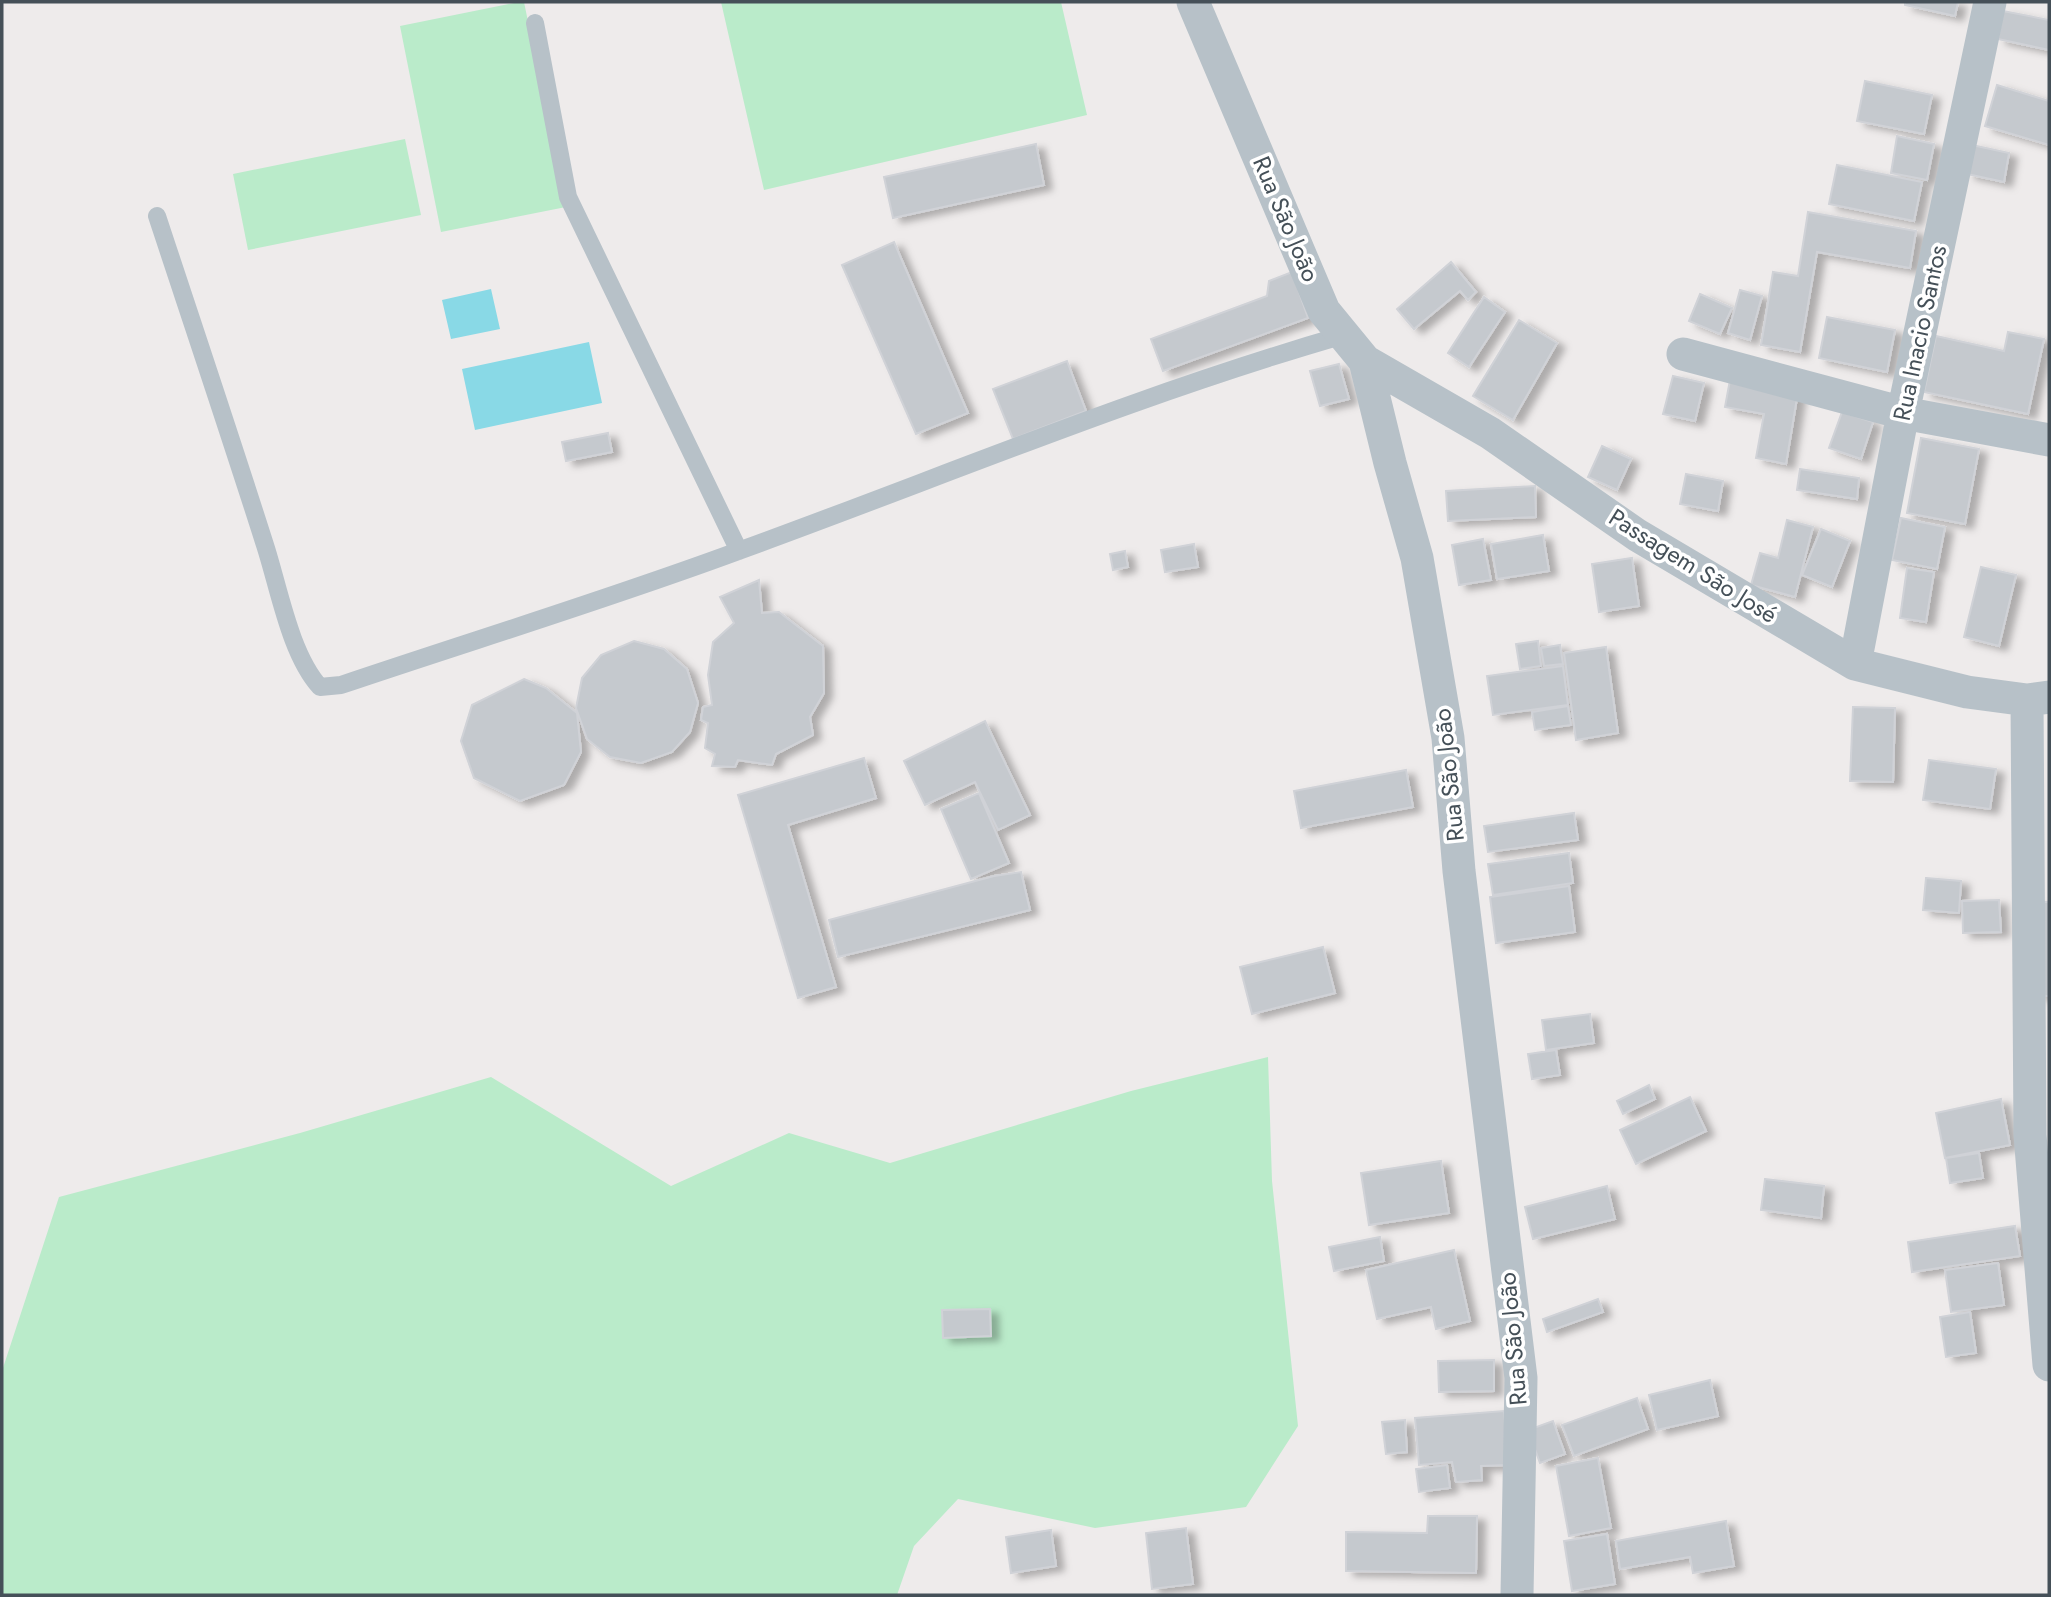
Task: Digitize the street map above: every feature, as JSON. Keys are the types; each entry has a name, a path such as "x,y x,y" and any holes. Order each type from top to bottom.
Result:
{"street":[{"name":"Rua São João","path":"1194,2 1324,311 1365,361 1417,558 1448,738 1459,871 1521,1378 1517,1595"},
{"name":"Rua Inacio Santos","path":"1855,664 1903,413 1990,2"},
{"path":"1683,354 1903,413 2049,440"},
{"name":"Passagem São José","path":"1365,361 1490,433 1637,535 1855,664 1967,692 2038,698"},
{"path":"2038,698 2040,1135 2049,1365"}],"lane":[{"path":"536,23 568,197 739,551"},
{"path":"157,216 297,650 311,677 320,687 341,685 739,551 1055,431 1287,351 1344,335"}],"green space":[{"path":"524,2 566,207 441,232 400,26"},
{"path":"721,2 1061,2 1087,115 764,190"},
{"path":"405,139 421,215 248,250 233,174"},
{"path":"1268,1057 1272,1181 1298,1426 1246,1507 1095,1528 958,1499 914,1546 897,1595 2,1595 2,1371 59,1197 300,1133 491,1077 671,1186 789,1133 890,1163 1131,1091"}],"water":[{"path":"491,289 500,329 451,339 442,300"},
{"path":"589,342 602,403 475,430 462,369"}],"building":[{"path":"1905,2 1958,2 1955,16 1905,5"},
{"path":"2003,11 2049,20 2049,50 1998,39"},
{"path":"1865,81 1932,95 1924,134 1857,121"},
{"path":"1997,85 2049,101 2049,145 1985,126"},
{"path":"1897,136 1934,144 1927,180 1891,173"},
{"path":"1036,144 1044,185 893,218 884,177"},
{"path":"1972,145 2009,153 2004,182 1967,174"},
{"path":"1837,165 1922,182 1914,221 1829,204"},
{"path":"1808,212 1916,231 1910,268 1817,252 1800,352 1761,345 1773,272 1798,276"},
{"path":"894,242 968,413 916,434 842,265"},
{"path":"1451,262 1476,292 1468,300 1460,291 1414,329 1397,309"},
{"path":"1292,272 1308,318 1163,371 1151,339 1267,296 1269,281"},
{"path":"1740,290 1762,296 1750,340 1728,333"},
{"path":"1700,294 1732,308 1720,334 1689,321"},
{"path":"1484,297 1505,312 1469,367 1448,353"},
{"path":"1827,317 1895,330 1887,372 1819,358"},
{"path":"1519,320 1557,343 1513,420 1473,396"},
{"path":"2008,332 2044,339 2028,414 1924,392 1936,336 2004,351"},
{"path":"1067,361 1086,411 1013,439 993,389"},
{"path":"1339,364 1349,399 1320,406 1310,371"},
{"path":"1673,376 1704,383 1695,421 1663,414"},
{"path":"1730,380 1798,392 1786,464 1756,458 1764,414 1725,407"},
{"path":"1842,412 1873,422 1861,459 1829,448"},
{"path":"608,433 612,452 566,461 562,442"},
{"path":"1921,438 1979,449 1965,524 1907,513"},
{"path":"1602,446 1631,459 1617,490 1588,477"},
{"path":"1800,469 1859,478 1857,499 1797,490"},
{"path":"1686,474 1723,481 1718,511 1680,504"},
{"path":"1535,486 1536,517 1448,521 1446,491"},
{"path":"1901,518 1945,527 1937,569 1892,560"},
{"path":"1787,520 1813,527 1795,597 1751,585 1760,553 1778,558"},
{"path":"1821,529 1850,541 1832,587 1802,575"},
{"path":"1543,535 1549,571 1497,579 1491,544"},
{"path":"1483,539 1491,580 1459,585 1452,545"},
{"path":"1194,544 1198,567 1165,572 1161,550"},
{"path":"1125,551 1128,567 1113,570 1110,554"},
{"path":"1632,558 1639,606 1599,612 1592,564"},
{"path":"1981,567 2016,575 1999,646 1964,637"},
{"path":"1907,568 1934,572 1926,622 1900,618"},
{"path":"759,580 762,613 779,612 823,646 824,693 810,717 813,735 776,754 772,765 738,760 735,767 712,766 715,754 705,748 708,723 701,720 703,707 712,705 708,675 713,642 734,623 720,597"},
{"path":"634,641 664,649 687,669 698,703 690,732 672,752 641,763 610,757 587,739 576,708 582,678 601,655"},
{"path":"1538,641 1541,666 1520,669 1516,644"},
{"path":"1560,645 1563,664 1544,666 1541,648"},
{"path":"1606,647 1618,733 1576,740 1564,653"},
{"path":"1563,666 1568,705 1493,715 1487,676"},
{"path":"524,679 546,688 577,713 581,752 564,785 520,801 474,778 461,741 472,705"},
{"path":"1568,706 1571,725 1535,730 1532,712"},
{"path":"1853,707 1895,708 1893,782 1850,781"},
{"path":"985,721 1030,815 998,830 975,782 925,805 904,761"},
{"path":"864,758 876,798 788,825 836,987 798,998 738,795"},
{"path":"1929,760 1996,769 1990,809 1923,800"},
{"path":"1406,770 1413,807 1301,828 1294,791"},
{"path":"979,793 1009,863 971,879 941,809"},
{"path":"1574,813 1578,840 1488,852 1484,826"},
{"path":"1569,853 1573,883 1493,895 1488,864"},
{"path":"1021,872 1030,910 838,957 829,920 994,876"},
{"path":"1926,878 1961,881 1959,913 1923,910"},
{"path":"1569,886 1575,932 1496,943 1490,897"},
{"path":"1999,900 2001,932 1963,933 1962,901"},
{"path":"2036,902 2049,902 2049,996 2038,996"},
{"path":"1323,947 1335,993 1252,1014 1240,967"},
{"path":"1590,1014 1594,1043 1546,1050 1542,1020"},
{"path":"1556,1050 1560,1075 1532,1079 1528,1054"},
{"path":"1649,1085 1655,1099 1623,1114 1617,1101"},
{"path":"1690,1097 1706,1131 1636,1164 1620,1130"},
{"path":"2001,1099 2010,1145 1945,1158 1936,1113"},
{"path":"1979,1153 1983,1178 1950,1183 1946,1158"},
{"path":"1441,1161 1449,1213 1369,1225 1361,1173"},
{"path":"1765,1179 1824,1186 1821,1218 1761,1210"},
{"path":"1607,1186 1615,1219 1533,1239 1525,1207"},
{"path":"2015,1226 2020,1256 1912,1272 1908,1242"},
{"path":"1380,1237 1384,1261 1334,1271 1329,1247"},
{"path":"1454,1250 1470,1321 1436,1329 1431,1307 1377,1319 1366,1270"},
{"path":"1998,1263 2004,1305 1951,1312 1945,1270"},
{"path":"1598,1299 1603,1312 1547,1332 1543,1319"},
{"path":"990,1309 991,1336 943,1338 942,1310"},
{"path":"1970,1312 1976,1353 1946,1357 1940,1317"},
{"path":"1494,1360 1494,1391 1439,1392 1438,1361"},
{"path":"1710,1380 1718,1416 1657,1430 1649,1395"},
{"path":"1637,1398 1648,1429 1574,1456 1562,1425"},
{"path":"1504,1411 1508,1465 1481,1466 1482,1480 1456,1482 1452,1462 1419,1465 1415,1418"},
{"path":"1405,1420 1407,1452 1386,1454 1382,1422"},
{"path":"1553,1421 1565,1454 1540,1463 1528,1430"},
{"path":"1598,1458 1611,1528 1569,1536 1556,1466"},
{"path":"1447,1465 1450,1488 1419,1492 1416,1469"},
{"path":"1428,1516 1477,1516 1476,1573 1346,1571 1346,1532 1427,1533"},
{"path":"1726,1521 1734,1566 1693,1573 1690,1557 1620,1569 1616,1541"},
{"path":"1186,1528 1193,1584 1152,1589 1146,1533"},
{"path":"1051,1530 1056,1566 1011,1573 1006,1537"},
{"path":"1607,1534 1615,1584 1572,1591 1564,1541"}]}
